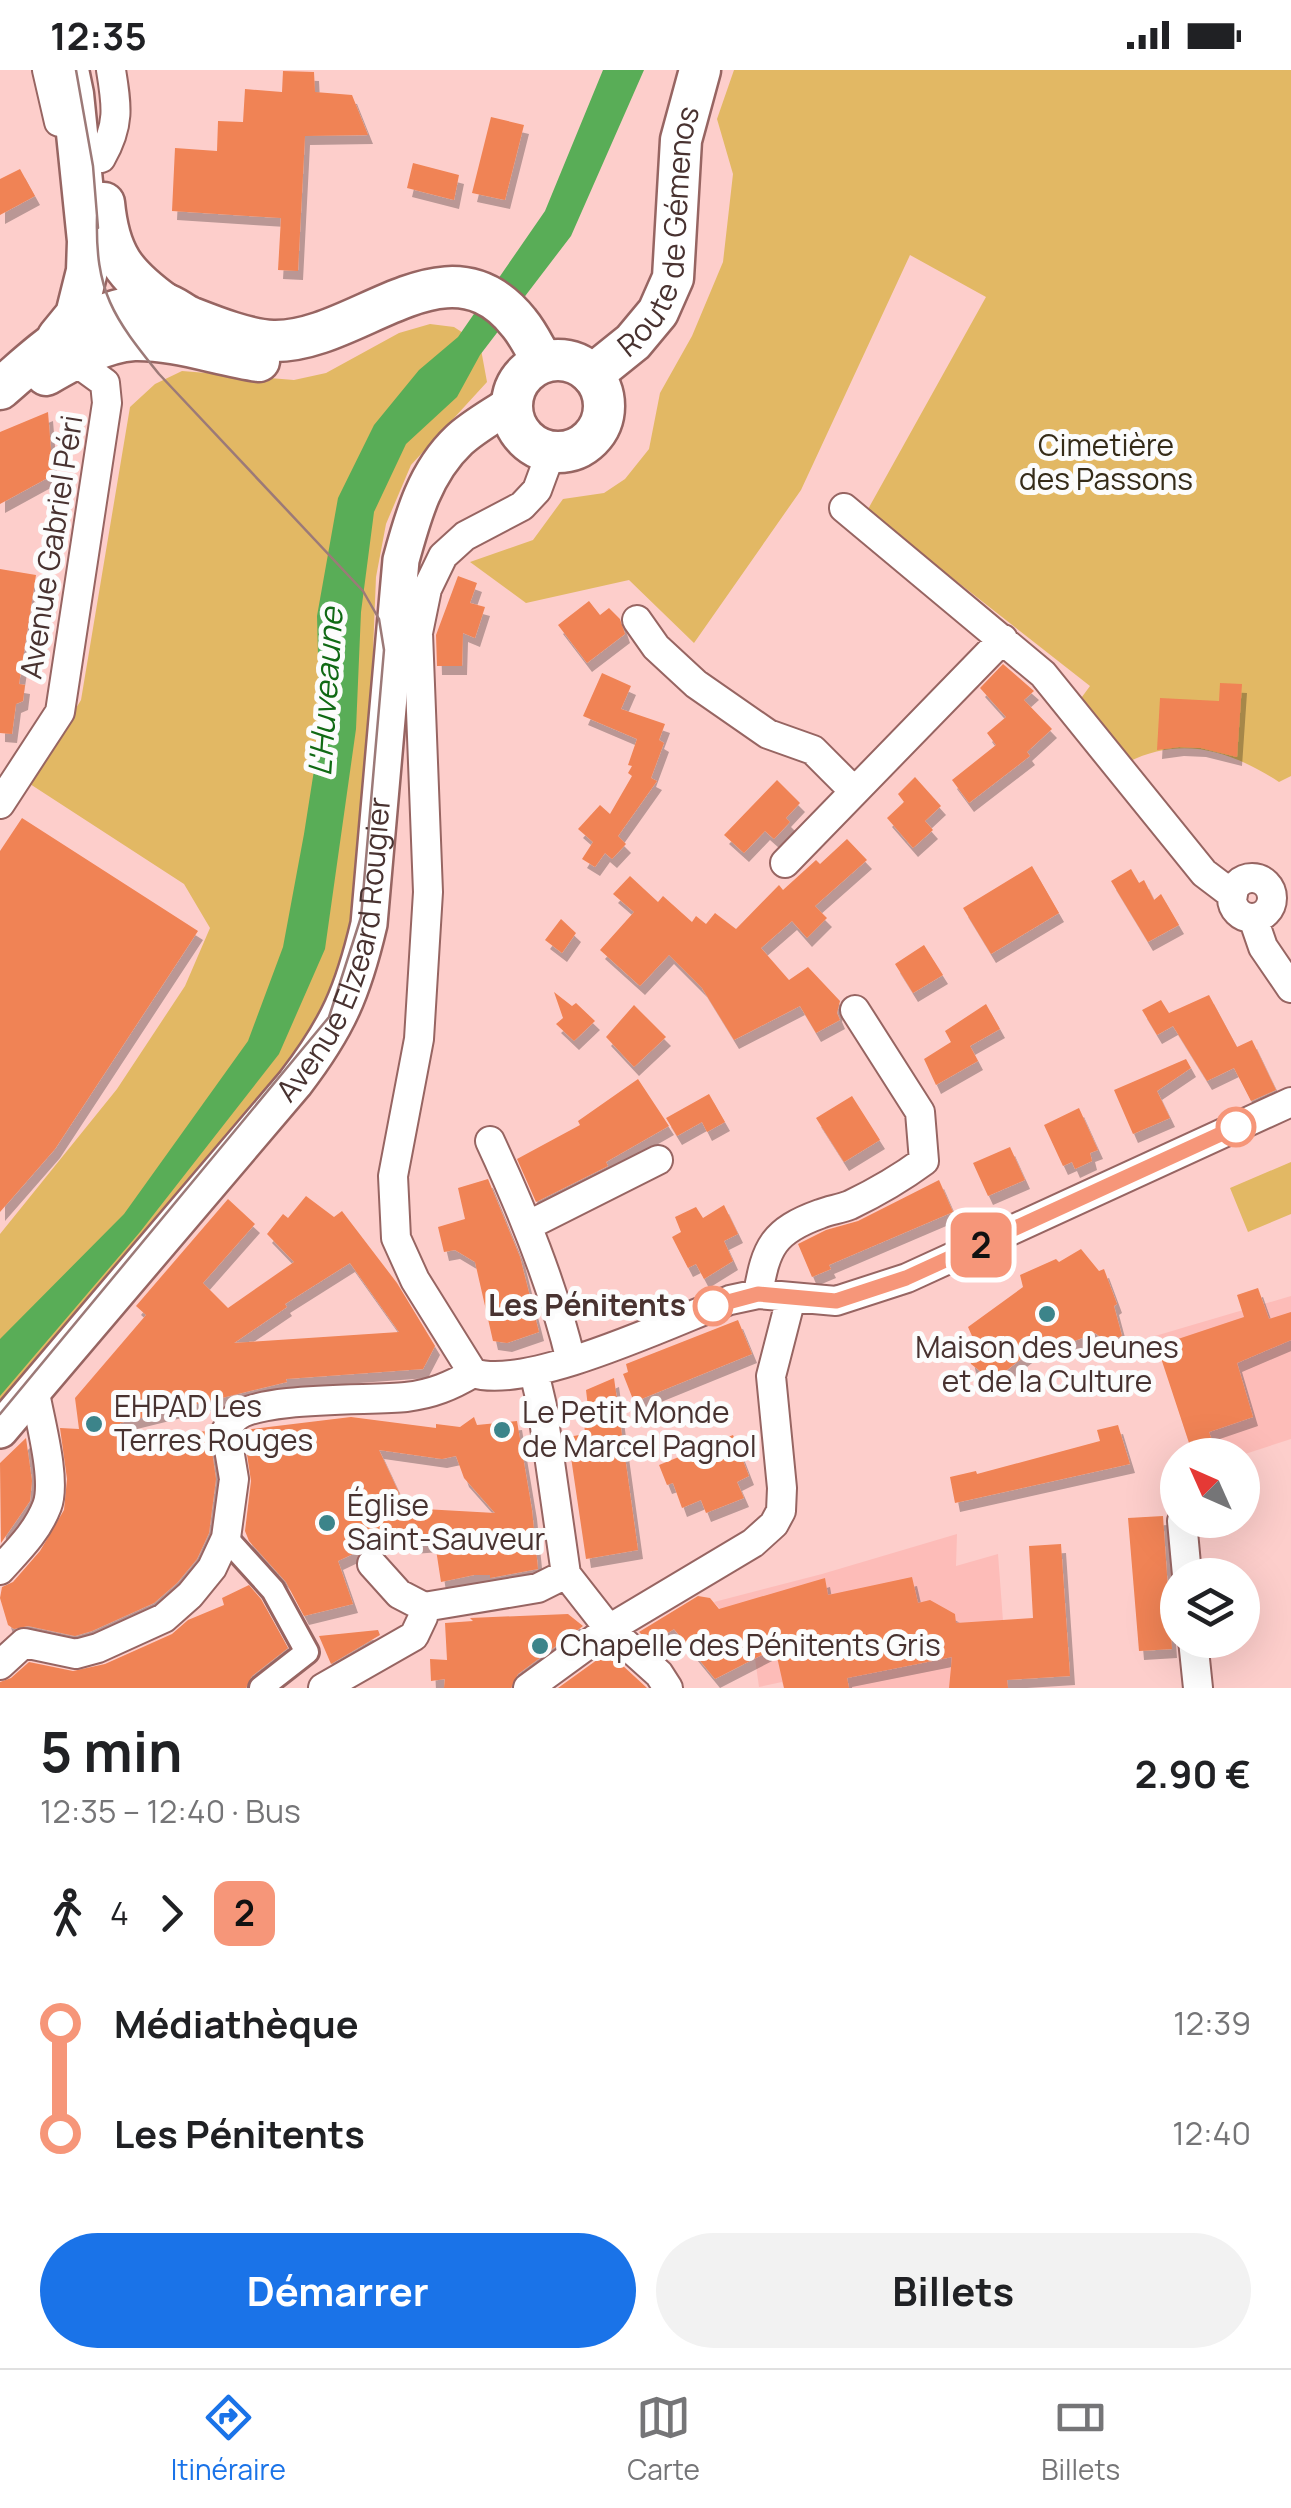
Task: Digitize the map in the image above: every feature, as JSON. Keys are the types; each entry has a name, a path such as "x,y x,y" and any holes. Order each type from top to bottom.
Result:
{"main road":[{"name":"Route de Gémenos","path":"592,376 633,342 658,312 673,278 680,140 700,70"},
{"path":"89,75 98,259 113,341"},
{"path":"89,75 104,210 98,259 76,315 113,341 270,362 302,361 332,352 444,296"},
{"path":"0,410 113,341 138,284 98,259"},
{"path":"0,389 113,341 190,318 271,341 310,335 358,320 422,290 444,296 480,317 520,363 518,430 538,448 552,452 582,445 594,434 604,404 592,376 570,362 520,363"}],"street":[{"path":"47,70 74,209 98,259"},
{"name":"Avenue Gabriel Péri","path":"2,796 60,712 113,341"},
{"name":"Avenue Elzeard Rougier","path":"0,1430 296,1082 337,1022 360,964 369,924 401,560 423,490 437,466 520,363"},
{"path":"472,1374 415,1280 396,1238 393,1176 419,1040 428,892 418,633 428,590 443,556 465,536 522,506 537,490 552,452"},
{"path":"844,508 1043,674 1204,873 1233,895 1242,881 1255,879 1266,884 1272,904 1263,946 1291,988"},
{"path":"637,620 656,648 696,684 768,734 813,750 853,790"},
{"path":"785,863 1003,639"},
{"path":"758,1294 764,1264 778,1236 792,1226 845,1207 897,1181 924,1161 920,1112 855,1010"},
{"path":"0,1665 24,1643 76,1654 164,1618 212,1568 226,1538 234,1479 226,1431 234,1418 247,1411 332,1398 422,1394 444,1390 472,1374 496,1378 534,1372 730,1300 758,1294 836,1301 906,1278 1291,1102"},
{"path":"490,1141 527,1226 571,1361"},
{"path":"527,1226 658,1160"},
{"path":"528,1688 609,1629 752,1543 774,1524 781,1511 782,1488 772,1376 791,1298"},
{"path":"534,1372 566,1574 609,1629 659,1674 668,1688"},
{"path":"0,1570 31,1536 49,1503 48,1472 34,1388"},
{"path":"226,1538 273,1590 307,1652 261,1688"},
{"path":"372,1564 398,1594 424,1607 538,1588 566,1574"},
{"path":"323,1688 414,1636 424,1607"},
{"path":"1196,1658 1198,1688"}],"shaded area":[{"path":"1291,1296 1291,1439 1260,1449 1260,1438 1188,1438 1155,1336"},
{"path":"957,1534 956,1566 998,1554 1008,1688 784,1688 782,1682 759,1687 754,1651 714,1602 822,1574"}],"green space":[{"name":"Cimetière des Passons","path":"734,70 1291,70 1291,776 1279,782 1225,755 1187,748 1168,749 1128,762 1079,701 1090,686 867,511 986,297 910,255 801,490 694,643 629,580 526,603 470,562 533,540 563,499 604,493 625,479 649,449 660,393 692,336 723,262 733,174 717,119"},
{"path":"430,324 454,327 480,344 487,382 411,465 386,524 376,577 368,775 350,950 317,1022 267,1098 0,1410 0,1234 117,1089 185,986 210,928 184,884 30,784 81,700 130,407 155,384 182,371 294,380 326,373 399,333"},
{"path":"1291,1162 1291,1214 1248,1232 1230,1188"}],"water":[{"name":"L'Huveaune","path":"603,70 644,70 571,236 480,355 457,397 406,444 374,512 361,612 356,729 325,949 279,1054 140,1232 0,1396 0,1339 124,1214 248,1041 283,947 304,834 320,732 317,616 338,498 374,425 419,370 458,337 545,211"}],"building":[{"path":"283,71 314,72 315,92 352,95 368,135 305,136 298,271 278,270 281,218 172,211 175,148 217,151 218,121 243,122 245,89 282,92"},
{"path":"491,117 524,125 505,200 472,193"},
{"path":"413,163 459,175 454,200 407,188"},
{"path":"20,169 35,196 0,215 0,179"},
{"path":"48,412 53,475 0,504 0,432"},
{"path":"0,569 36,575 19,684 25,685 23,701 16,704 12,734 0,733"},
{"path":"458,576 477,583 470,603 485,607 475,638 463,633 462,666 437,666 436,635"},
{"path":"589,601 600,615 609,608 620,619 625,634 587,663 558,625"},
{"path":"1003,664 1034,691 1024,700 1052,729 1027,752 1030,756 969,803 952,780 996,745 987,733 1006,717 980,688"},
{"path":"602,673 631,686 621,709 665,724 659,740 664,743 651,778 657,781 618,836 626,844 612,859 605,853 595,867 582,859 593,842 578,829 600,805 610,814 632,776 628,773 632,766 628,765 637,739 583,716"},
{"path":"1220,683 1242,684 1237,757 1201,748 1157,750 1160,698 1219,701"},
{"path":"915,777 941,806 925,821 933,830 913,848 887,818 904,802 898,794"},
{"path":"777,780 800,803 786,818 790,822 774,839 765,831 744,853 724,835"},
{"path":"22,818 198,931 55,1149 0,1212 0,851"},
{"path":"847,839 867,860 815,906 827,918 807,938 792,921 761,948 789,980 808,967 840,1001 840,1020 816,1033 800,1006 734,1040 702,988 669,955 640,986 600,950 634,912 613,894 630,876 658,902 663,896 692,922 696,916 706,924 715,913 736,929 779,885 783,890"},
{"path":"1032,866 1059,913 991,954 963,908"},
{"path":"1131,869 1139,883 1144,880 1154,900 1161,894 1179,925 1148,942 1111,881"},
{"path":"561,919 576,933 562,953 545,940"},
{"path":"924,945 943,975 913,993 895,964"},
{"path":"554,992 572,1006 576,1003 595,1021 574,1041 556,1024 563,1018"},
{"path":"1209,995 1237,1047 1252,1040 1276,1090 1251,1101 1234,1068 1207,1081 1173,1026 1157,1035 1142,1010 1161,1000 1169,1013"},
{"path":"986,1004 1000,1029 970,1046 978,1061 936,1085 924,1059 951,1042 945,1031"},
{"path":"634,1005 666,1037 634,1067 606,1037"},
{"path":"1186,1059 1191,1068 1157,1091 1170,1118 1133,1134 1114,1090"},
{"path":"638,1079 669,1126 606,1162 608,1166 536,1202 517,1159 580,1125 578,1121"},
{"path":"709,1094 725,1122 707,1132 702,1122 677,1136 666,1118"},
{"path":"852,1096 880,1140 844,1162 816,1118"},
{"path":"1079,1108 1098,1150 1090,1153 1092,1161 1075,1169 1072,1162 1063,1166 1044,1125"},
{"path":"1010,1147 1025,1180 988,1196 973,1163"},
{"path":"488,1179 520,1257 539,1332 507,1343 493,1341 475,1262 455,1250 444,1252 438,1227 465,1219 458,1188"},
{"path":"939,1180 953,1212 829,1265 831,1269 812,1277 798,1244 826,1230 858,1221"},
{"path":"306,1196 334,1217 342,1211 397,1283 435,1346 423,1369 286,1379 287,1382 120,1423 122,1437 209,1431 216,1479 209,1533 197,1559 154,1603 92,1631 75,1636 8,1625 0,1598 2,1587 13,1582 40,1551 64,1510 67,1479 60,1428 79,1429 75,1398 146,1315 136,1306 228,1199 255,1224 203,1283 228,1308 294,1262 267,1234 283,1214 288,1218","holes":["350,1263 399,1332 234,1343 287,1307 285,1304"]},
{"path":"724,1205 738,1234 724,1241 733,1261 704,1279 696,1264 688,1268 672,1237 681,1232 675,1217 696,1207 703,1218"},
{"name":"Maison des Jeunes et de la Culture","path":"1081,1249 1099,1271 1104,1269 1117,1304 1114,1306 1122,1336 1106,1341 1095,1333 1041,1354 1036,1347 993,1381 971,1364 966,1340 972,1336 968,1327 1023,1287 1020,1275 1056,1259 1059,1262"},
{"path":"1258,1288 1269,1319 1291,1312 1291,1340 1237,1363 1253,1417 1209,1432 1211,1438 1187,1438 1157,1346 1244,1317 1237,1295"},
{"path":"738,1320 752,1354 634,1402 623,1374 628,1372 626,1364"},
{"path":"614,1378 638,1550 586,1559 568,1437 585,1434 586,1390"},
{"path":"351,1417 436,1428 436,1424 460,1427 474,1417 477,1425 517,1421 538,1569 441,1582 435,1543 409,1545 410,1527 338,1561 353,1604 304,1616 286,1582 249,1541 245,1531 251,1481 244,1434 252,1429","holes":["379,1450 442,1459 456,1456 464,1478 495,1513 406,1508"]},
{"path":"1118,1425 1130,1464 955,1503 950,1477 976,1471 977,1474 1100,1441 1097,1430"},
{"path":"733,1435 749,1476 737,1482 744,1498 706,1513 701,1500 682,1508 673,1483 667,1485 659,1465"},
{"path":"26,1438 32,1481 30,1501 1,1543 0,1463"},
{"path":"1160,1516 1160,1538 1164,1538 1166,1558 1160,1558 1160,1650 1139,1651 1128,1518"},
{"path":"1061,1544 1070,1676 1007,1680 1008,1688 949,1688 952,1657 847,1678 849,1688 784,1688 775,1648 715,1679 674,1629 651,1643 639,1632 698,1596 710,1598 719,1609 825,1578 828,1595 912,1577 918,1603 930,1600 955,1614 956,1623 1033,1618 1029,1546"},
{"path":"249,1585 288,1648 252,1676 246,1688 0,1688 0,1682 29,1662 73,1671 105,1664 172,1634 188,1620 224,1605 222,1598"},
{"path":"568,1614 583,1626 518,1674 511,1688 444,1688 445,1679 431,1681 430,1659 447,1660 445,1623 473,1621 470,1618"},
{"path":"378,1630 380,1635 331,1664 319,1636"},
{"path":"608,1652 647,1688 558,1688"}],"tram line":[{"path":"76,70 93,166 98,228"},
{"path":"0,1414 329,1017 361,917 384,650 379,619 363,591 159,374 130,336 104,284 99,265 97,216"}],"bus line":[{"name":"2","path":"713,1306 758,1294 836,1301 906,1278 1236,1127"}],"place":[{"name":"Les Pénitents","path":"713,1306"},
{"name":"Maison des Jeunes et de la Culture","path":"1047,1314"},
{"name":"EHPAD Les Terres Rouges","path":"94,1424"},
{"name":"Le Petit Monde de Marcel Pagnol","path":"502,1430"},
{"name":"Église Saint-Sauveur","path":"327,1523"},
{"name":"Chapelle des Pénitents Gris","path":"540,1646"}]}
